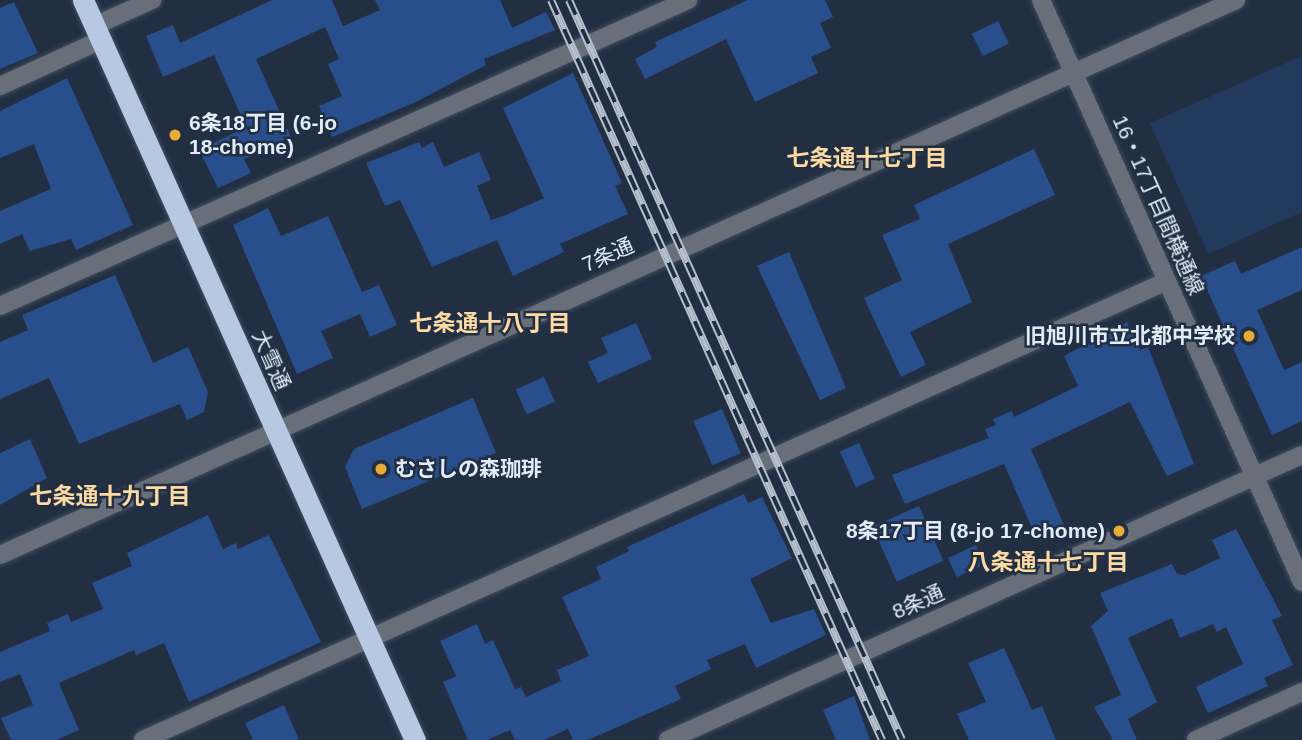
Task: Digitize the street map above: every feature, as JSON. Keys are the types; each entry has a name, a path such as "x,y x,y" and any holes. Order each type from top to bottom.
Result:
{"highway":[{"name":"大雪通","path":"83,0 415,740"}],"street":[{"path":"0,86 152,0"},
{"path":"0,306 688,0"},
{"name":"16・17丁目間横通線","path":"1041,0 1302,582"},
{"name":"7条通","path":"0,555 1236,0"},
{"path":"143,740 1167,281"},
{"name":"8条通","path":"668,740 1302,455"},
{"path":"1196,740 1302,692"}],"shaded area":[{"path":"1302,56 1302,212 1208,254 1150,123"}],"building":[{"path":"272,0 332,0 343,26 380,10 375,0 500,0 512,28 546,12 555,30 484,59 486,65 416,102 332,137 319,106 342,96 328,64 339,59 325,27 256,59 291,137 244,159 251,173 218,188 199,150 246,127 214,55 163,77 146,36 173,25 180,43"},
{"path":"748,0 825,0 833,17 820,23 831,48 811,57 818,73 755,102 726,39 645,79 635,59 657,47 655,42"},
{"path":"14,2 38,53 0,69 0,8"},
{"path":"998,21 1009,43 983,56 972,34"},
{"path":"573,73 622,183 615,186 628,214 560,244 564,252 513,276 497,240 432,267 400,200 385,206 366,163 419,142 422,148 433,142 444,167 479,152 491,180 477,186 491,220 506,215 544,198 503,108"},
{"path":"67,78 133,225 76,250 71,239 30,251 22,234 0,244 0,211 51,189 34,144 0,158 0,111"},
{"path":"1034,149 1055,195 948,244 972,302 910,332 926,365 901,377 864,298 902,280 882,235 920,219 914,205"},
{"path":"268,208 281,236 328,216 362,292 379,285 397,325 370,337 360,314 321,331 333,358 297,374 233,225"},
{"name":"旧旭川市立北都中学校","path":"1302,247 1302,290 1257,310 1284,370 1302,362 1302,421 1272,435 1201,276 1235,261 1241,274"},
{"path":"789,252 846,388 820,400 757,266"},
{"path":"115,275 153,363 188,347 208,392 204,412 187,420 180,404 79,444 49,378 0,399 0,342 28,330 22,315"},
{"path":"1127,322 1140,350 1148,347 1194,464 1167,476 1130,402 1031,449 1064,525 1036,537 1004,464 905,504 892,475 989,438 985,429 996,425 993,419 1012,411 1014,417 1078,386 1064,356"},
{"path":"636,323 652,359 598,383 588,362 608,353 601,338"},
{"path":"544,377 555,402 527,414 516,390"},
{"path":"473,398 496,453 362,509 345,467 354,449"},
{"path":"722,409 741,453 712,465 693,421"},
{"path":"30,439 47,478 0,505 0,453"},
{"path":"859,443 875,479 856,487 840,452"},
{"path":"744,494 748,503 762,497 792,558 750,579 771,623 814,609 826,635 756,668 745,644 707,660 711,669 675,686 681,699 588,740 573,740 568,729 544,740 515,740 510,730 487,740 468,740 443,682 456,676 440,641 477,624 485,644 493,640 515,689 521,687 526,697 561,681 557,670 589,656 562,597 601,579 596,567 629,551 627,547"},
{"path":"919,506 943,561 897,582 872,527"},
{"path":"208,515 223,549 236,543 238,549 269,535 321,642 189,702 164,643 136,655 134,650 59,683 79,730 57,740 11,740 1,718 33,705 20,674 0,682 0,652 50,631 47,623 68,614 71,622 103,609 92,583 132,566 127,553"},
{"path":"1236,529 1282,616 1272,620 1293,665 1264,678 1268,686 1208,713 1196,687 1243,664 1226,627 1217,632 1213,624 1180,638 1172,618 1128,638 1157,702 1128,719 1137,740 1113,740 1094,707 1121,695 1091,626 1108,611 1100,593 1172,564 1177,574 1184,575 1220,558 1212,540"},
{"path":"976,545 985,564 957,577 948,558"},
{"path":"1004,648 1032,710 1042,706 1056,740 969,740 957,714 986,702 968,663"},
{"path":"854,696 870,740 836,740 823,710"},
{"path":"284,705 299,740 253,740 245,723"}],"railway":[{"path":"551,0 882,740"},
{"path":"569,0 902,740"}],"place":[{"name":"6条18丁目 (6-jo 18-chome)","path":"175,135"},
{"name":"旧旭川市立北都中学校","path":"1249,336"},
{"name":"むさしの森珈琲","path":"381,469"},
{"name":"8条17丁目 (8-jo 17-chome)","path":"1119,531"}],"district":[{"name":"七条通十七丁目","path":"867,158"},
{"name":"七条通十八丁目","path":"490,323"},
{"name":"七条通十九丁目","path":"110,496"},
{"name":"八条通十七丁目","path":"1048,562"}]}
